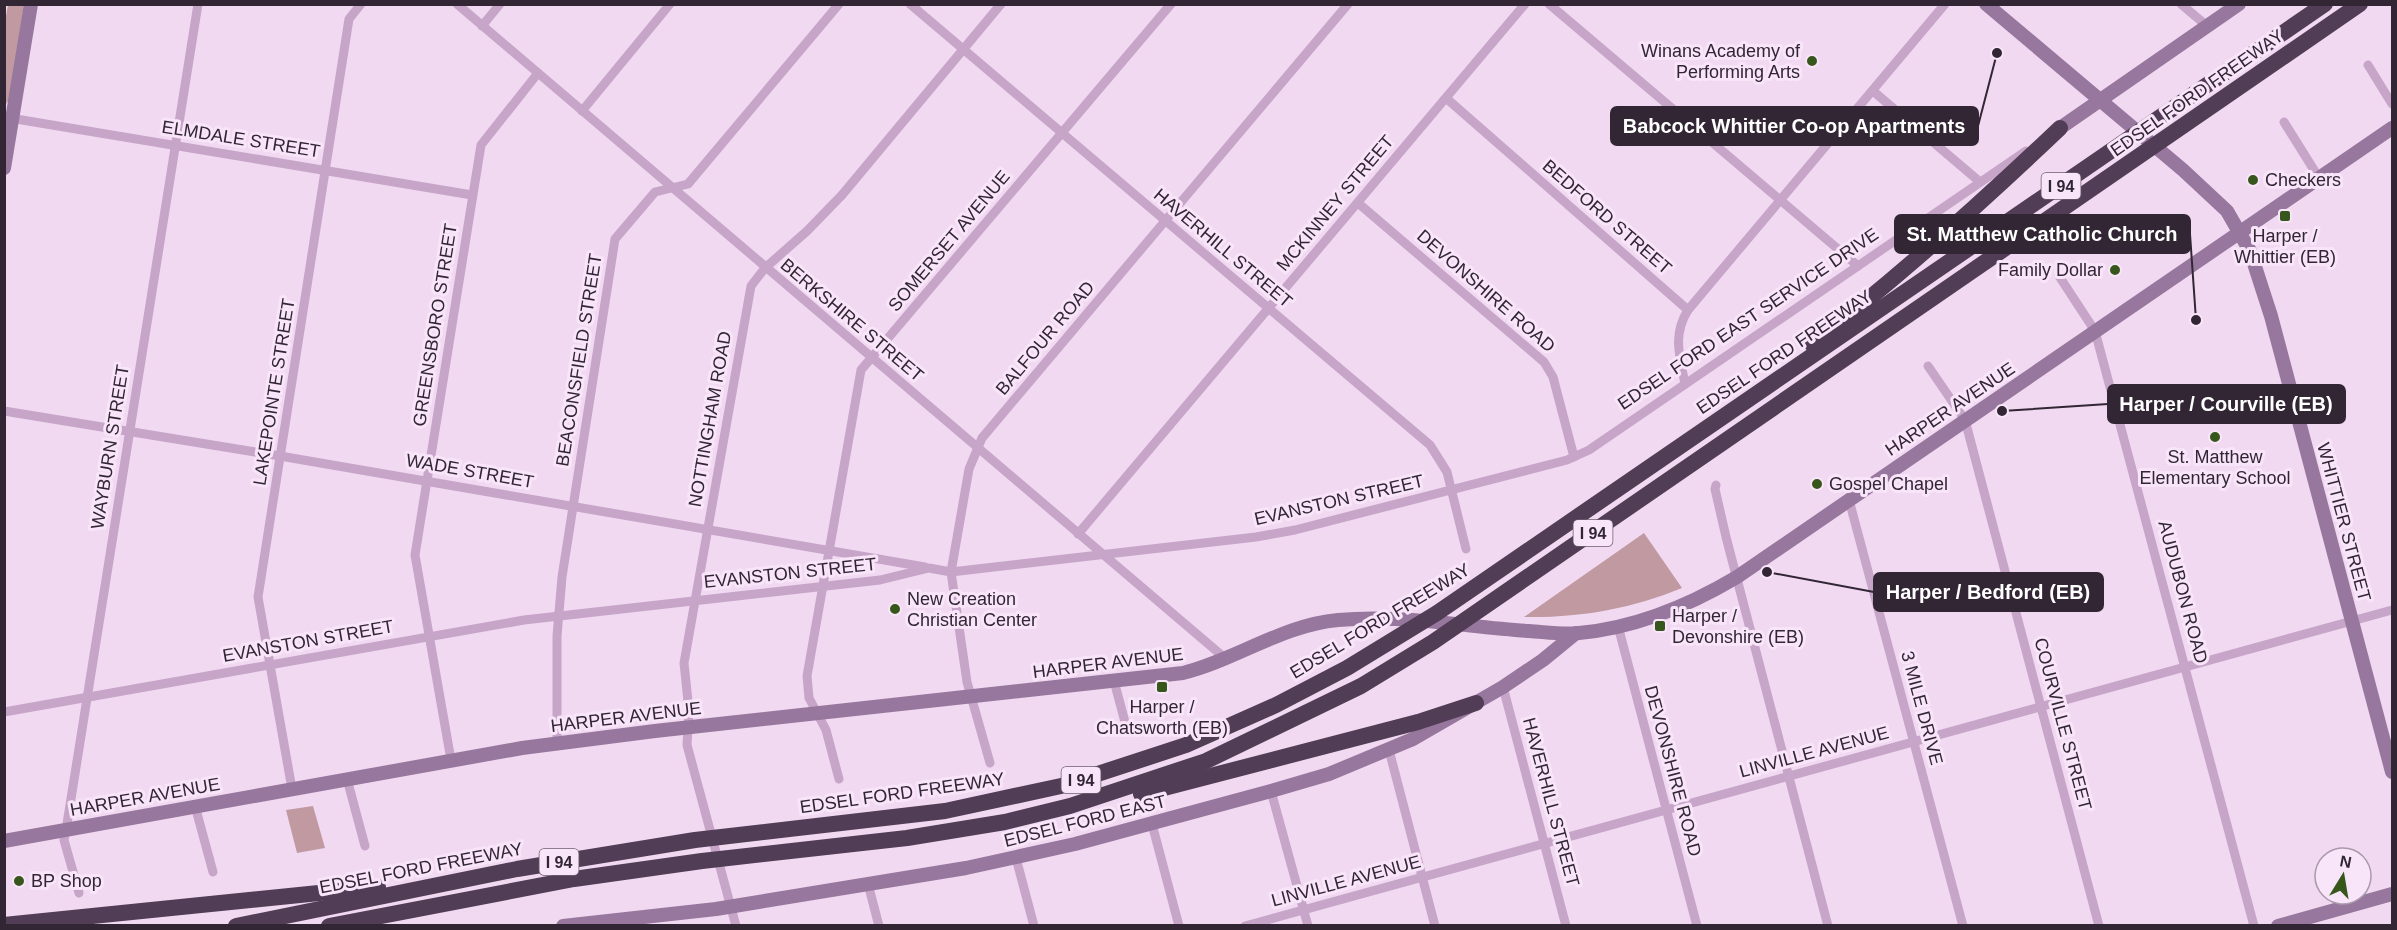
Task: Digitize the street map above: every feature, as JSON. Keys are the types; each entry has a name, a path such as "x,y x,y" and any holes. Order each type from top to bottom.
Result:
{"highway":[{"name":"EDSEL FORD FREEWAY","path":"236,926 424,886 695,840 945,811 1061,786 1186,745 1276,705 1347,668 1437,613 2325,4"},
{"name":"EDSEL FORD FREEWAY","path":"328,926 360,922 574,879 702,861 907,838 1005,822 1070,806 1206,761 1361,686 1433,642 2360,4"},
{"path":"1797,367 1803,350 1877,294 2060,128"},
{"path":"1070,806 1125,798 1245,768 1418,722 1476,703"},
{"path":"4,926 238,903 361,888 424,886"}],"main road":[{"path":"4,168 9,118 31,4"},
{"name":"WHITTIER STREET","path":"1986,4 2183,170 2227,211 2250,251 2271,316 2392,772"},
{"name":"EDSEL FORD EAST SERVICE DRIVE","path":"2060,128 2106,105 2207,26 2239,4"},
{"name":"HARPER AVENUE","path":"4,841 557,743 1183,673 1226,659 1285,632 1318,623 1349,619 1393,620 1576,633 1618,626 1679,607 1737,577 2392,128"},
{"name":"EDSEL FORD EAST","path":"563,926 603,923 730,900 868,884 1016,858 1271,791 1329,774 1413,740 1503,687 1543,660 1576,633"},
{"path":"2278,926 2392,894"}],"street":[{"name":"WAYBURN STREET","path":"79,893 64,840 198,4"},
{"name":"LAKEPOINTE STREET","path":"292,789 258,597 350,19 361,4"},
{"name":"BERKSHIRE STREET","path":"457,4 1226,659"},
{"path":"482,26 500,4"},
{"path":"582,111 670,4"},
{"name":"BEACONSFIELD STREET","path":"557,743 559,616 562,577 615,239 655,192 687,184 839,4"},
{"name":"HAVERHILL STREET","path":"910,4 1430,445 1444,464 1466,549"},
{"name":"NOTTINGHAM ROAD","path":"736,926 705,804 687,745 689,711 684,663 751,286 765,268 807,231 842,195 1001,4"},
{"name":"SOMERSET AVENUE","path":"839,779 826,730 809,698 807,676 861,370 1171,4"},
{"name":"BALFOUR ROAD","path":"990,762 967,682 951,572 969,469 977,448 982,438 1348,4"},
{"name":"MCKINNEY STREET","path":"1078,534 1525,4"},
{"path":"1549,4 1858,266"},
{"path":"1685,384 1677,340 1681,321 1688,310 1946,4"},
{"path":"2181,4 2207,26"},
{"path":"2368,65 2392,104"},
{"name":"GREENSBORO STREET","path":"451,760 414,555 483,139 538,73"},
{"path":"1873,91 1980,182"},
{"name":"BEDFORD STREET","path":"1446,98 1688,310"},
{"name":"ELMDALE STREET","path":"9,118 472,195"},
{"path":"2284,122 2319,178"},
{"name":"EDSEL FORD EAST SERVICE DRIVE","path":"1574,458 1589,450 2060,128"},
{"name":"DEVONSHIRE ROAD","path":"1358,203 1544,362 1553,377 1574,458"},
{"name":"AUDUBON ROAD","path":"2059,276 2095,331 2254,926"},
{"name":"COURVILLE STREET","path":"1928,366 1965,420 2099,926"},
{"name":"WADE STREET","path":"4,411 280,456 929,568"},
{"name":"EVANSTON STREET","path":"4,712 429,636 559,616 880,580 929,568 951,572 1266,536 1574,458"},
{"path":"1716,485 1716,494 1737,577 1828,926"},
{"name":"3 MILE DRIVE","path":"1849,500 1963,926"},
{"name":"LINVILLE AVENUE","path":"1245,926 2392,610"},
{"name":"DEVONSHIRE ROAD","path":"1618,626 1697,926"},
{"path":"1114,681 1125,722"},
{"name":"HAVERHILL STREET","path":"1503,687 1566,926"},
{"path":"1389,750 1435,926"},
{"path":"346,779 365,846"},
{"path":"1271,791 1308,926"},
{"path":"195,806 213,872"},
{"path":"1152,824 1179,926"},
{"path":"1016,858 1034,926"},
{"path":"868,884 879,926"}],"shaded area":[{"path":"8,5 24,5 9,100 5,105 4,27"},
{"path":"1644,533 1682,588 1644,602 1604,611 1565,616 1524,617"},
{"path":"313,806 325,848 297,853 286,810"}],"place":[{"name":"Babcock Whittier Co-op Apartments","path":"1997,53"},
{"name":"Winans Academy of Performing Arts","path":"1812,61"},
{"name":"Checkers","path":"2253,180"},
{"name":"Harper / Whittier (EB)","path":"2285,216"},
{"name":"Family Dollar","path":"2115,270"},
{"name":"St. Matthew Catholic Church","path":"2196,320"},
{"name":"Harper / Courville (EB)","path":"2002,411"},
{"name":"St. Matthew Elementary School","path":"2215,437"},
{"name":"Gospel Chapel","path":"1817,484"},
{"name":"Harper / Bedford (EB)","path":"1767,572"},
{"name":"New Creation Christian Center","path":"895,609"},
{"name":"Harper / Devonshire (EB)","path":"1660,626"},
{"name":"Harper / Chatsworth (EB)","path":"1162,687"},
{"name":"BP Shop","path":"19,881"}]}
